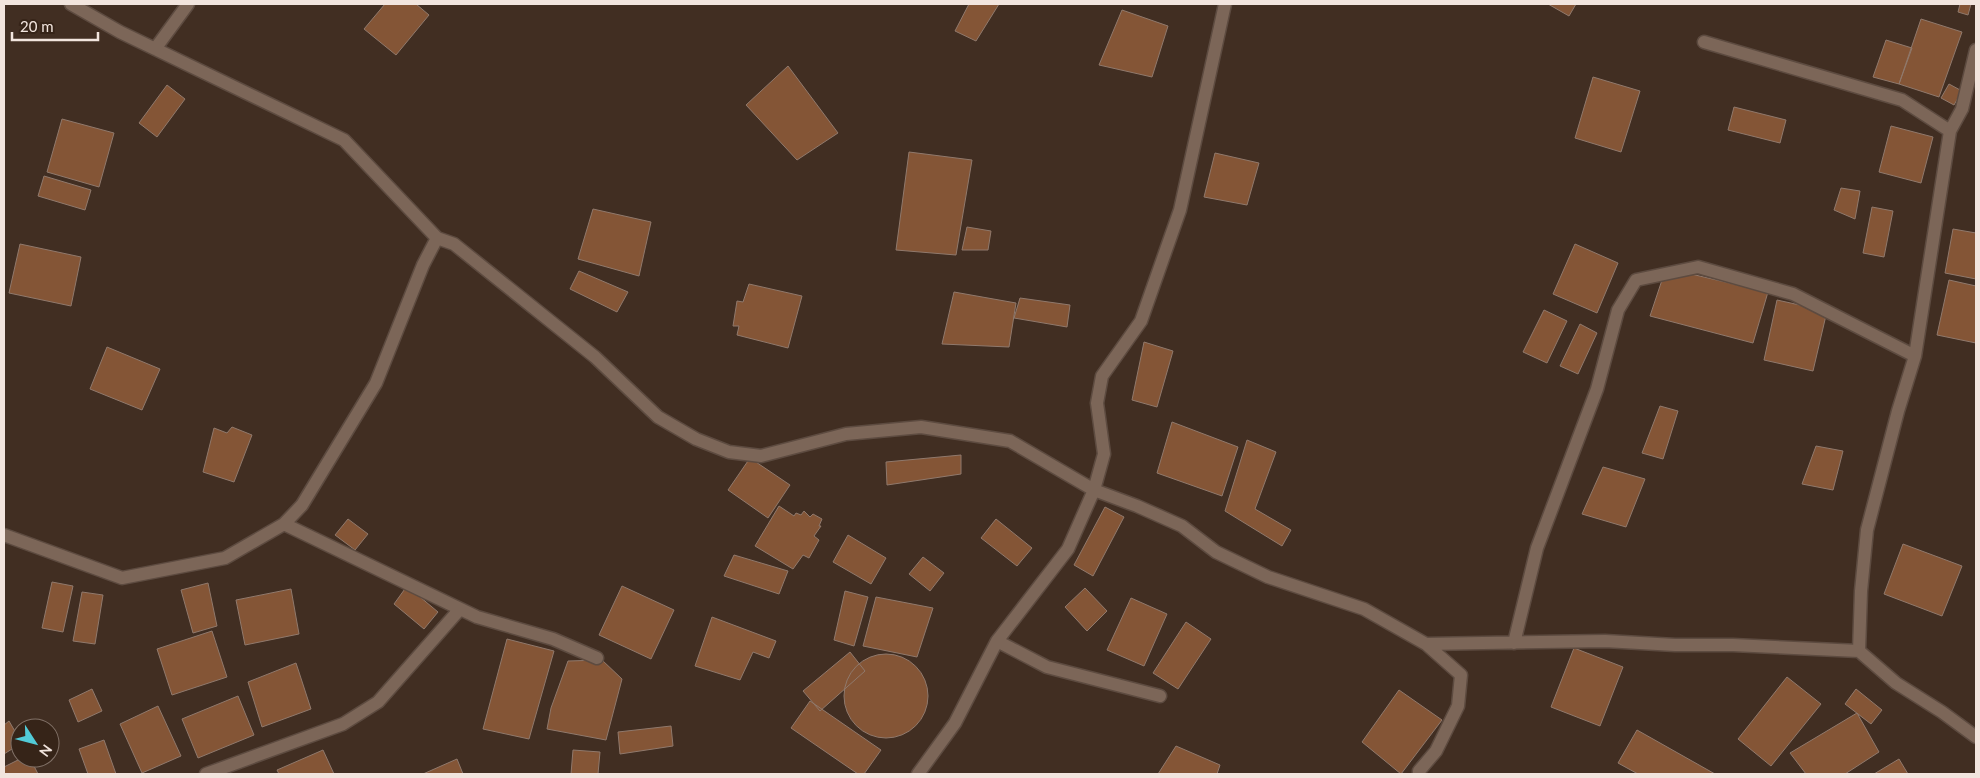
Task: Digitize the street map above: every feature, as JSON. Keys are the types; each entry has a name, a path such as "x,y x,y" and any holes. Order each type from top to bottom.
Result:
{"street":[{"path":"71,4 156,49 344,140 437,238 454,244 595,357 658,417 696,439 729,452 761,456 846,434 921,427 1010,441 1094,490 1138,506 1182,526 1216,552 1268,577 1364,609 1426,644 1461,675 1458,706 1423,773"},
{"path":"156,49 188,4"},
{"path":"918,774 954,723 996,641 1068,549 1094,490 1104,454 1097,403 1102,376 1141,320 1180,210 1225,4"},
{"path":"1704,42 1902,100 1950,131"},
{"path":"1858,651 1867,530 1898,411 1915,356 1950,131 1962,109 1976,50"},
{"path":"4,536 122,578 225,558 284,524 302,505 376,383 424,265 437,238"},
{"path":"1514,643 1537,548 1597,389 1618,310 1636,280 1698,267 1793,294 1915,356"},
{"path":"284,524 477,617 553,639 596,658"},
{"path":"206,774 343,724 378,702 460,609"},
{"path":"996,641 1047,667 1160,696"},
{"path":"1426,644 1605,641 1674,645 1732,644 1858,651 1896,683 1942,712 1976,737"}],"building":[{"path":"385,4 416,4 429,15 396,55 364,29"},
{"path":"969,4 999,4 976,41 955,31"},
{"path":"1548,4 1576,4 1569,16"},
{"path":"1960,4 1971,4 1968,15 1958,12"},
{"path":"1122,10 1168,26 1152,77 1099,65"},
{"path":"1921,19 1962,32 1939,97 1899,84"},
{"path":"1886,40 1912,48 1899,84 1873,77"},
{"path":"788,66 838,133 797,160 746,105"},
{"path":"1593,77 1640,91 1621,152 1575,138"},
{"path":"1949,84 1962,91 1954,105 1941,98"},
{"path":"167,85 185,99 157,137 139,123"},
{"path":"1734,107 1786,120 1780,143 1728,130"},
{"path":"62,119 114,133 99,187 47,172"},
{"path":"1891,126 1933,137 1921,183 1879,172"},
{"path":"909,152 972,160 956,255 896,250"},
{"path":"1215,153 1259,163 1247,205 1204,197"},
{"path":"44,176 91,190 85,210 38,196"},
{"path":"1841,188 1860,191 1855,219 1834,210"},
{"path":"1872,207 1893,211 1884,257 1863,253"},
{"path":"593,209 651,222 639,276 578,259"},
{"path":"967,227 991,231 988,250 962,250"},
{"path":"1953,229 1976,233 1976,279 1945,273"},
{"path":"20,244 81,257 71,306 9,293"},
{"path":"1575,244 1618,263 1597,313 1553,294"},
{"path":"579,271 628,292 617,312 570,289"},
{"path":"1664,274 1691,274 1768,292 1753,343 1650,316"},
{"path":"1949,280 1976,286 1976,343 1937,335"},
{"path":"749,284 802,296 788,348 737,335 739,326 733,326 737,301 743,302"},
{"path":"954,292 1016,303 1009,347 942,344"},
{"path":"1020,298 1070,305 1067,327 1014,318"},
{"path":"1777,300 1827,311 1813,371 1764,360"},
{"path":"1544,310 1567,321 1547,363 1523,352"},
{"path":"1580,324 1597,333 1578,374 1560,366"},
{"path":"1144,342 1173,351 1157,407 1132,400"},
{"path":"107,347 160,369 142,410 90,389"},
{"path":"1660,406 1678,411 1663,459 1642,453"},
{"path":"1172,422 1238,447 1222,496 1157,473"},
{"path":"232,427 252,435 234,482 203,472 214,428 227,433"},
{"path":"1247,440 1276,452 1255,509 1291,530 1282,546 1225,511"},
{"path":"1816,446 1843,451 1833,490 1802,484"},
{"path":"961,455 961,474 887,485 886,462"},
{"path":"750,458 790,485 768,518 728,490"},
{"path":"1603,467 1645,479 1626,527 1582,514"},
{"path":"779,506 794,516 796,513 801,515 804,511 810,517 813,514 822,519 819,526 821,526 814,536 819,540 809,558 803,555 793,569 755,546"},
{"path":"1105,507 1124,517 1093,576 1074,565"},
{"path":"348,519 368,534 355,550 335,535"},
{"path":"996,519 1032,548 1017,566 981,538"},
{"path":"848,535 886,558 871,584 833,562"},
{"path":"1903,544 1962,566 1942,616 1884,594"},
{"path":"734,555 788,571 779,594 724,576"},
{"path":"923,557 944,573 930,591 909,574"},
{"path":"52,582 73,586 63,632 42,628"},
{"path":"208,583 217,626 193,633 181,590"},
{"path":"407,586 438,612 424,629 394,604"},
{"path":"622,586 674,610 651,659 599,635"},
{"path":"1085,588 1107,611 1087,631 1065,607"},
{"path":"291,589 299,634 245,645 236,600"},
{"path":"845,591 868,597 854,646 834,640"},
{"path":"82,592 103,595 95,644 73,641"},
{"path":"876,597 933,608 917,657 863,646"},
{"path":"1131,598 1167,614 1144,666 1107,650"},
{"path":"712,617 776,641 769,658 753,652 740,680 695,666"},
{"path":"1186,622 1211,639 1178,689 1153,673"},
{"path":"212,631 227,677 172,695 157,649"},
{"path":"507,639 554,651 529,739 483,729"},
{"path":"1574,648 1623,667 1600,726 1551,707"},
{"path":"850,652 865,671 820,711 803,691"},
{"path":"886,654 902,657 916,666 925,680 928,696 925,712 916,726 902,735 886,738 870,735 856,726 847,712 844,696 847,680 856,666 870,657"},
{"path":"602,660 622,679 606,740 547,729 551,708 568,661"},
{"path":"296,663 311,709 262,727 248,682"},
{"path":"1787,677 1821,704 1771,766 1738,739"},
{"path":"92,689 102,711 78,722 69,700"},
{"path":"1856,689 1882,710 1871,724 1845,704"},
{"path":"1399,690 1442,720 1401,774 1362,742"},
{"path":"238,696 254,735 198,758 182,719"},
{"path":"810,701 881,750 864,774 858,774 791,728"},
{"path":"158,706 181,756 142,773 120,724"},
{"path":"1857,713 1879,752 1845,774 1806,774 1790,753"},
{"path":"9,721 10,723 10,750 4,754 4,725"},
{"path":"671,726 673,746 620,754 618,732"},
{"path":"1637,730 1715,774 1638,774 1618,763"},
{"path":"104,740 116,774 88,774 79,749"},
{"path":"1176,746 1220,765 1217,774 1158,774"},
{"path":"323,750 334,774 279,774 277,770"},
{"path":"573,750 600,752 598,774 571,774"},
{"path":"457,759 463,774 423,774"},
{"path":"1899,759 1908,774 1874,774"},
{"path":"10,764 10,768 35,768 38,774 4,774 4,767"}]}
